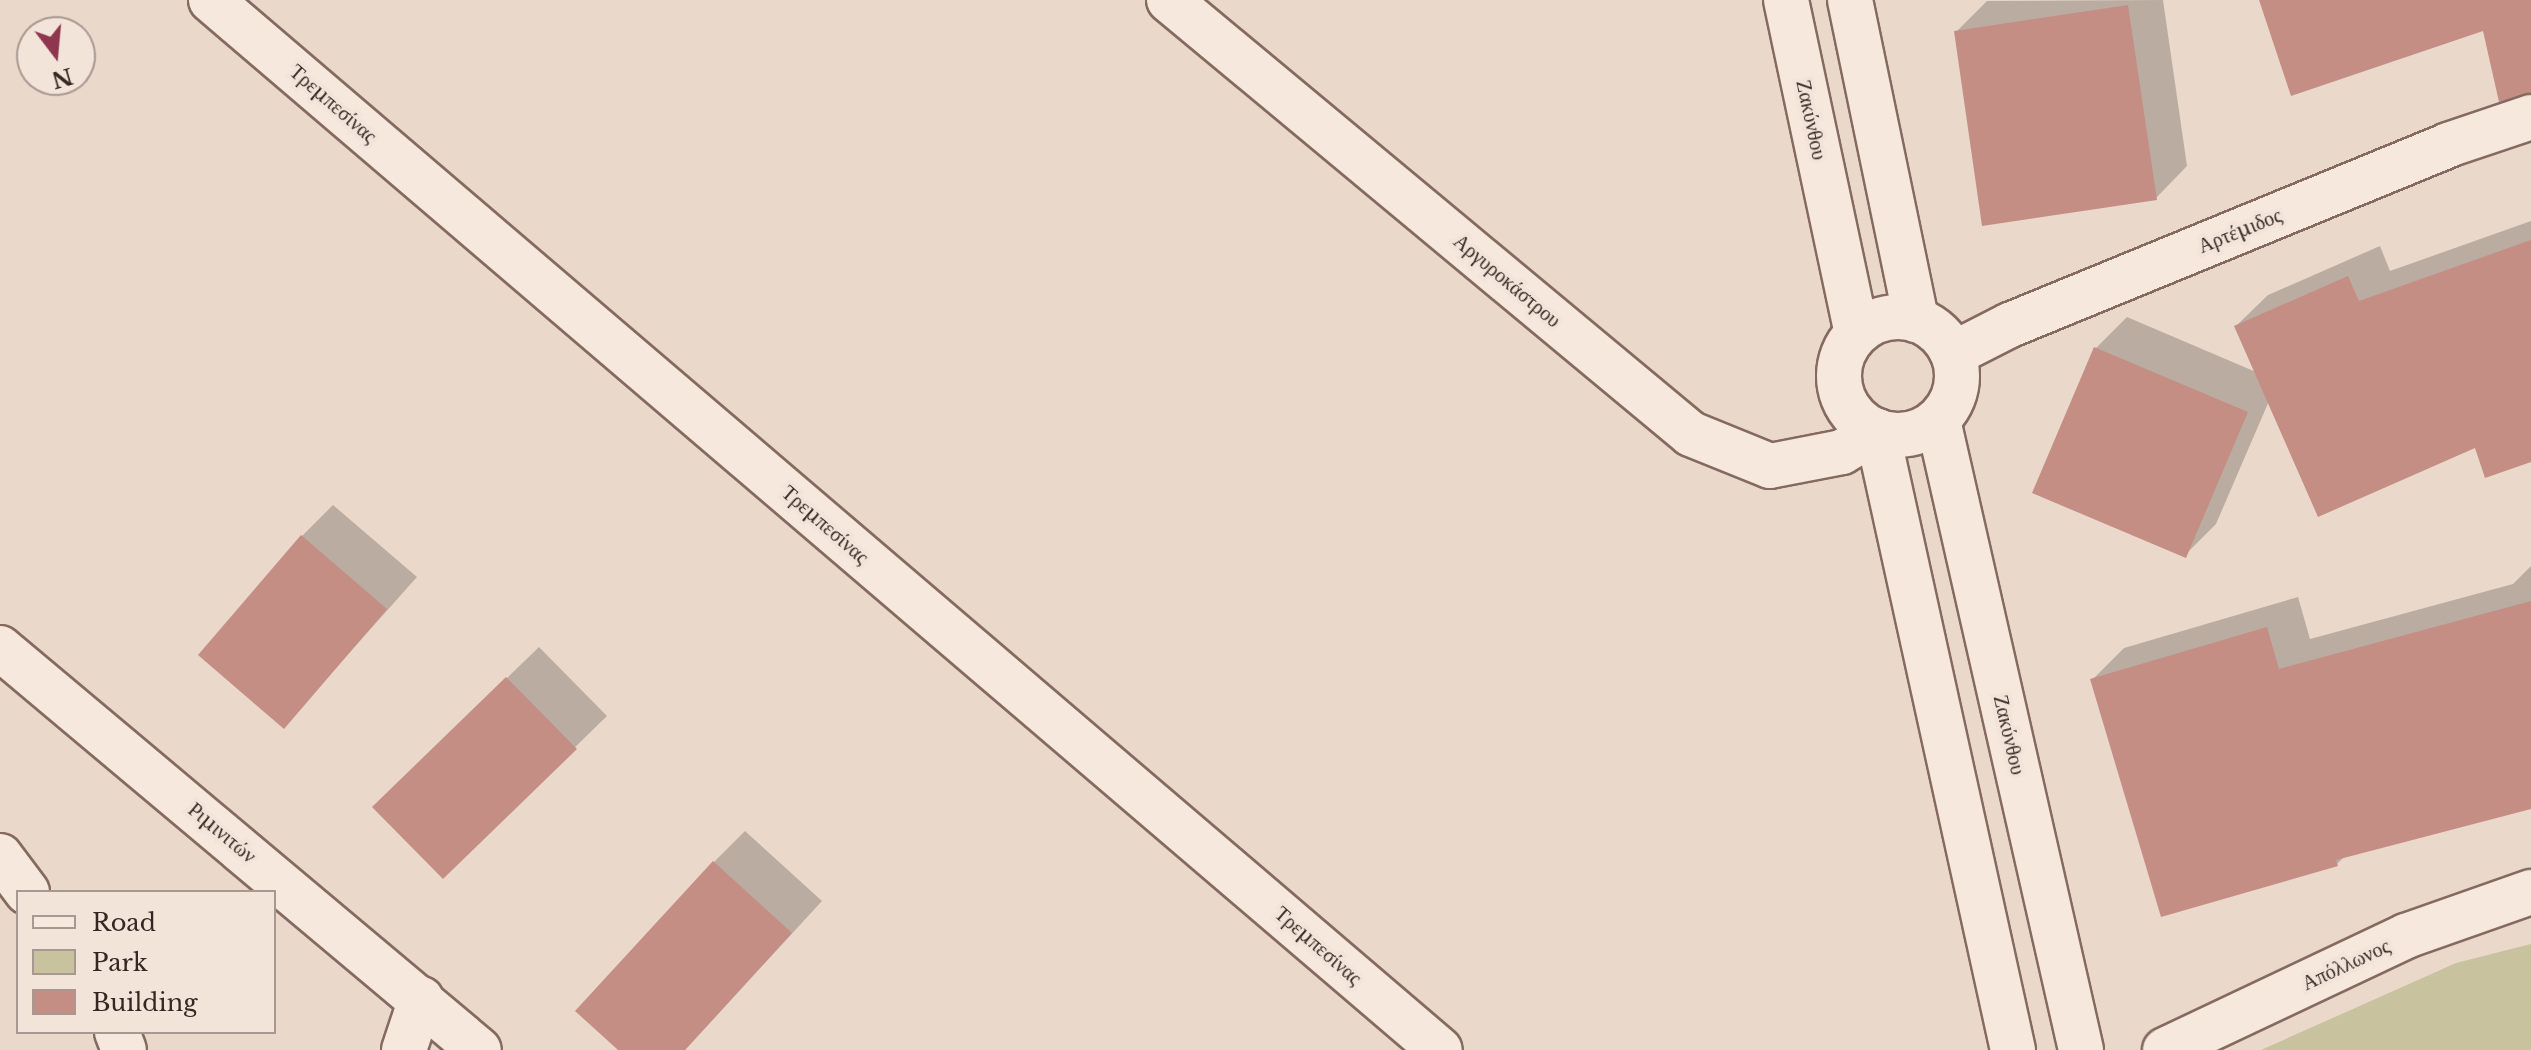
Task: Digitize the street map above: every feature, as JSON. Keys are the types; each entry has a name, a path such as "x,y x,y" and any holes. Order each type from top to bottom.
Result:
{"street":[{"name":"Τρεμπεσίνας","path":"211,0 1440,1050"},
{"name":"Αργυροκάστρου","path":"1169,0 1691,434 1770,466 1842,452 1877,431"},
{"name":"Ζακύνθου","path":"1786,0 1857,333"},
{"path":"1850,0 1916,320"},
{"name":"Αρτέμιδος","path":"1953,354 2010,325 2448,145 2531,117"},
{"path":"1884,318 1916,320 1932,327 1953,354 1957,367 1954,396 1938,420 1909,433 1877,431 1853,414 1840,387 1842,359 1857,333 1884,318"},
{"name":"Ζακύνθου","path":"1938,420 2081,1050"},
{"path":"1877,431 2013,1050"},
{"name":"Ριμινιτών","path":"0,648 479,1050"},
{"path":"0,856 26,890"},
{"name":"Απόλλωνος","path":"2165,1050 2406,936 2531,892"},
{"path":"404,1050 421,999"}],"green space":[{"path":"2531,944 2531,1050 2261,1050 2456,963"}],"building":[{"path":"2259,0 2531,0 2531,93 2499,102 2483,31 2291,96"},
{"path":"2128,5 2157,200 1982,226 1954,31"},
{"path":"2531,240 2531,462 2485,478 2475,448 2318,517 2234,326 2348,276 2359,301"},
{"path":"2094,347 2248,412 2186,558 2032,493"},
{"path":"301,535 387,609 284,729 198,655"},
{"path":"2531,601 2531,809 2336,860 2338,866 2161,917 2090,679 2267,627 2279,669"},
{"path":"506,677 577,749 443,879 372,807"},
{"path":"713,861 792,933 685,1050 618,1050 575,1011"}]}
